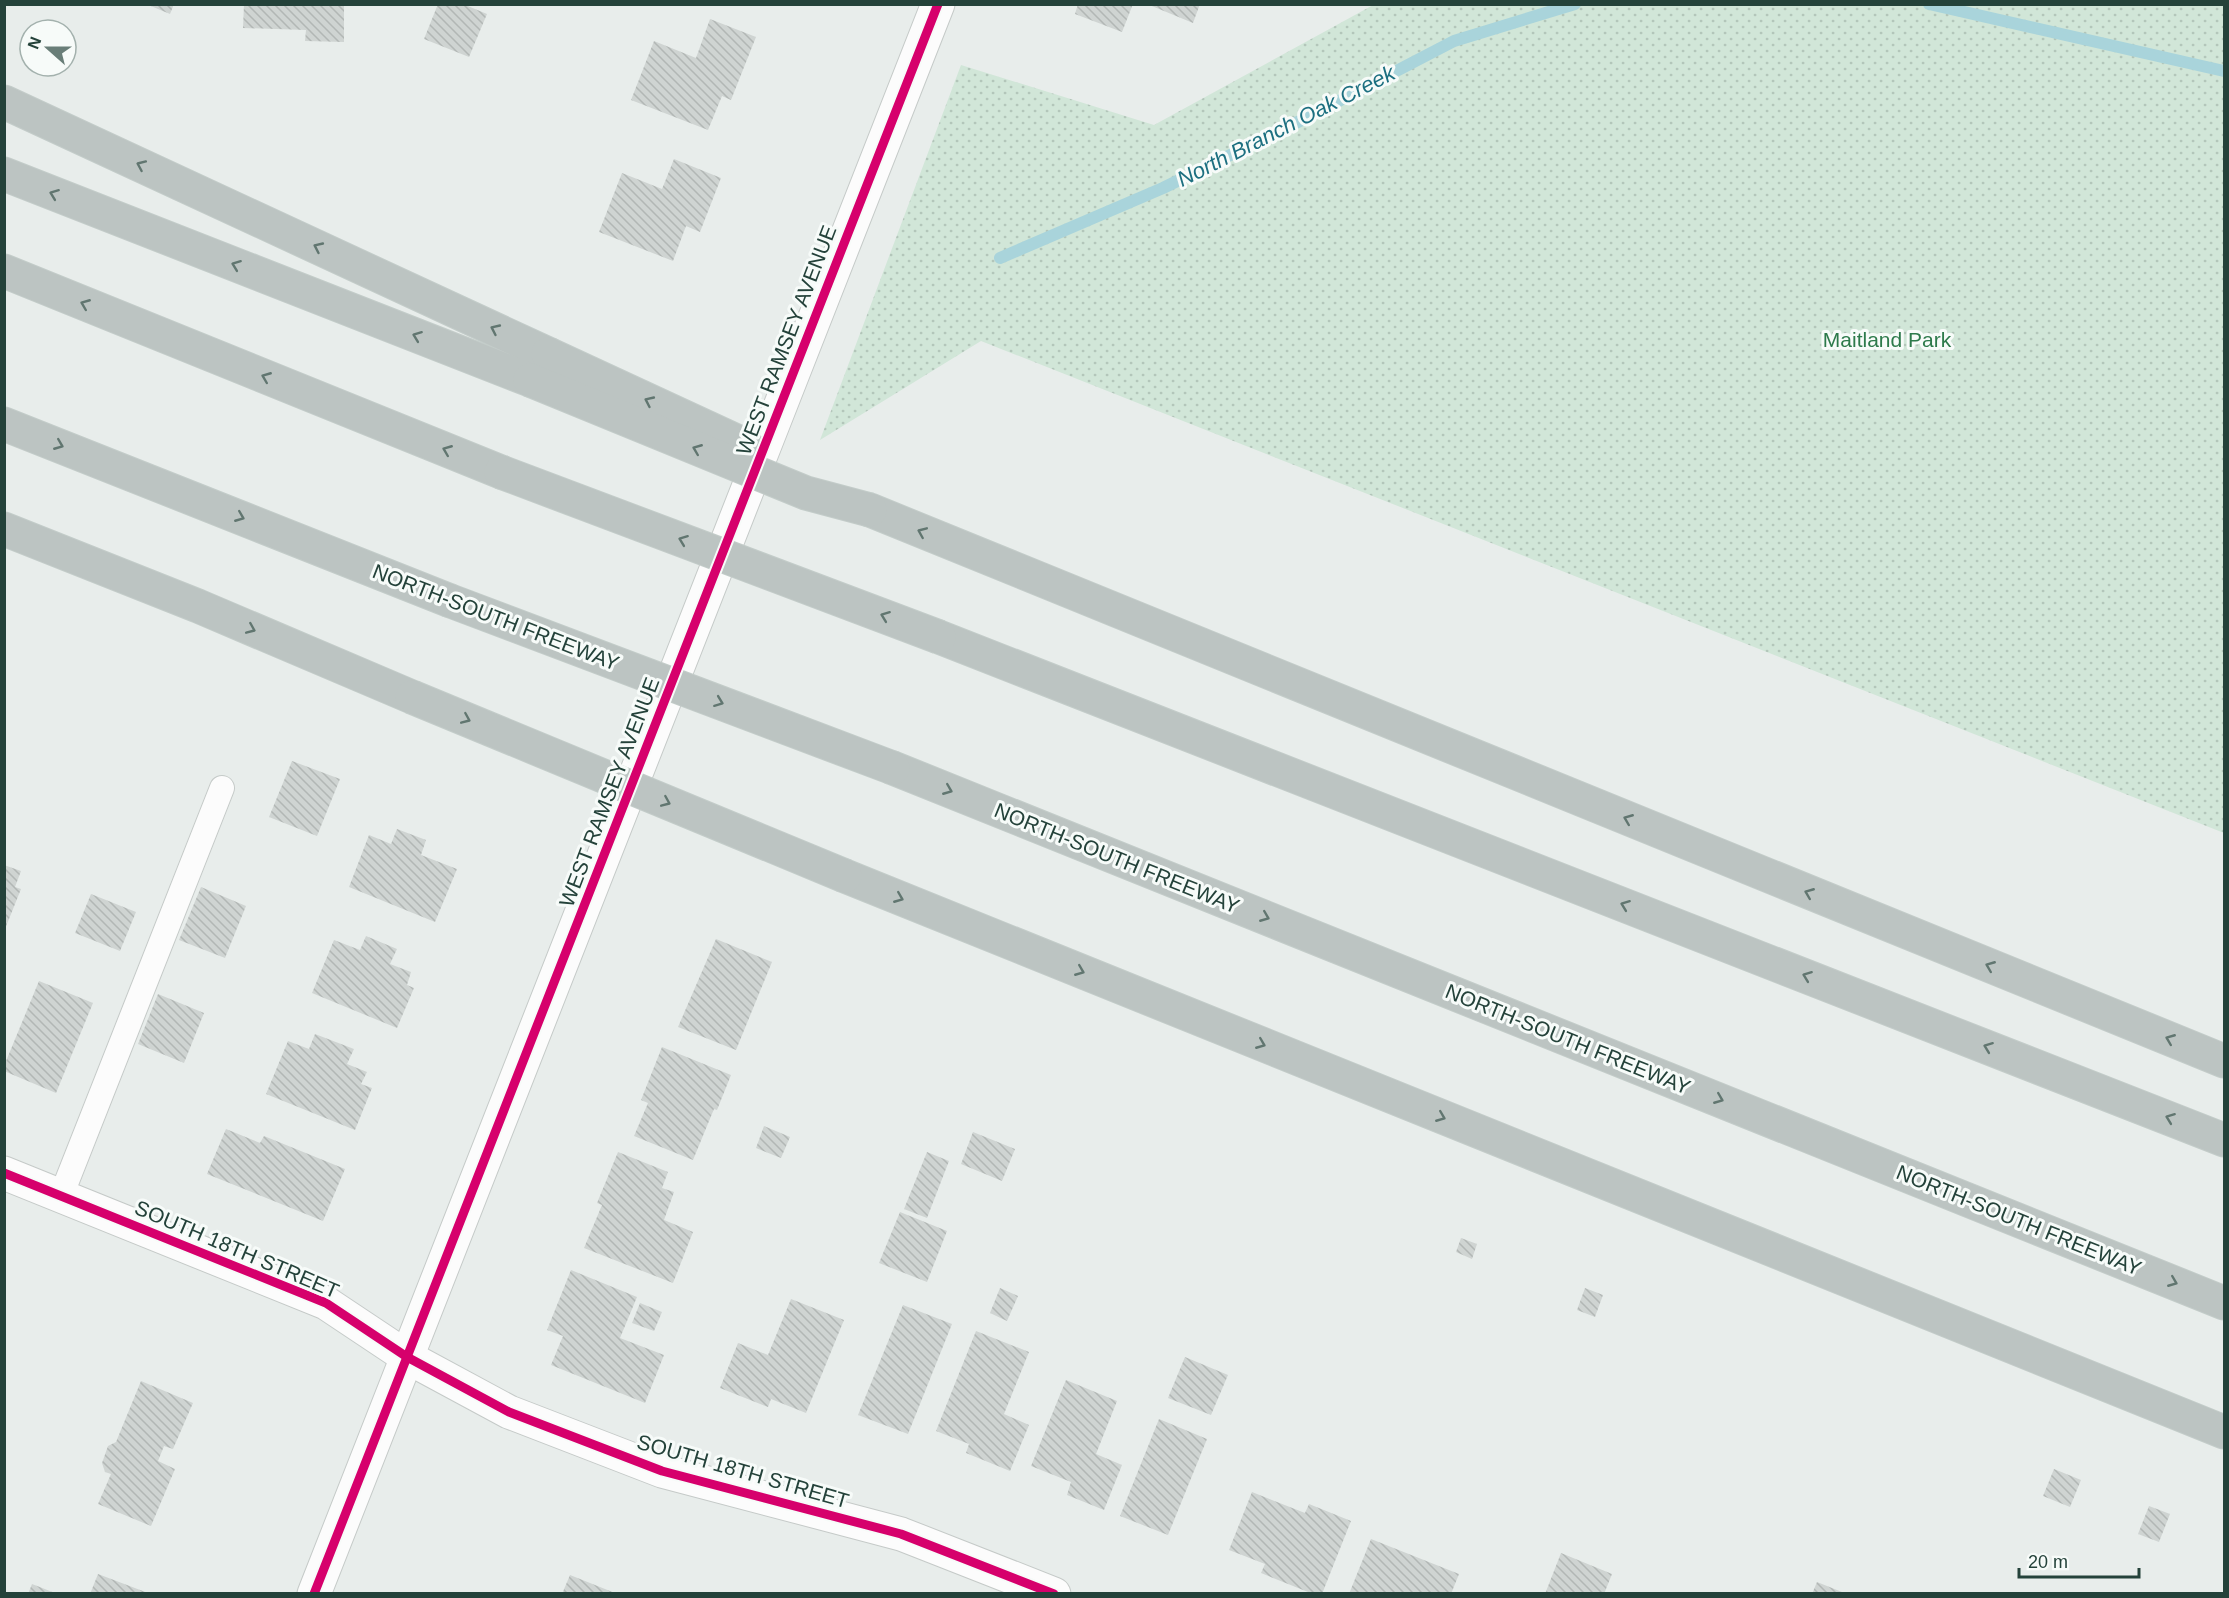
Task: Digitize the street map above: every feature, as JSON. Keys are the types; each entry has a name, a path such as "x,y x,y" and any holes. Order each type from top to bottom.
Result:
{"highway":[{"path":"4,102 539,367"},
{"path":"4,174 539,367 814,477 870,510 974,553 2224,1061"},
{"path":"4,272 501,472 939,637 2224,1140"},
{"name":"NORTH-SOUTH FREEWAY","path":"4,424 448,600 893,768 2224,1303"},
{"path":"4,530 198,606 845,876 2224,1432"},
{"path":"4,551 88,583 198,606"}],"street":[{"name":"WEST RAMSEY AVENUE","path":"314,1593 938,4"},
{"name":"SOUTH 18TH STREET","path":"4,1173 326,1303 407,1357 509,1412 662,1472 901,1534 1054,1593"}],"lane":[{"path":"61,1196 222,788"}],"green space":[{"name":"Maitland Park","path":"1375,4 2224,5 2224,833 981,341 820,440 961,65 1154,125"}],"building":[{"path":"146,4 174,4 170,14"},
{"path":"244,4 344,4 344,42 305,41 306,30 243,28"},
{"path":"438,4 463,4 487,14 469,57 424,39"},
{"path":"1078,4 1133,4 1122,32 1075,14"},
{"path":"1147,4 1200,4 1193,23"},
{"path":"710,19 756,37 731,100 722,96 708,130 631,100 654,41 696,58"},
{"path":"674,159 721,178 700,232 686,226 673,261 599,232 622,173 662,189"},
{"path":"292,761 340,779 317,836 269,817"},
{"path":"397,829 426,840 421,855 457,869 435,922 349,887 369,835 391,844"},
{"path":"4,865 21,871 15,887 21,889 5,929"},
{"path":"201,887 246,906 225,958 179,940"},
{"path":"91,894 136,912 120,951 75,933"},
{"path":"366,936 397,949 390,964 411,972 407,985 414,988 397,1028 312,993 334,940 360,950"},
{"path":"716,939 772,962 736,1050 678,1027"},
{"path":"39,981 93,1003 56,1093 4,1071 4,1066"},
{"path":"158,994 204,1013 184,1063 138,1044"},
{"path":"315,1034 354,1049 347,1064 367,1072 361,1084 372,1088 355,1130 266,1094 288,1041 309,1049"},
{"path":"662,1047 731,1075 693,1160 634,1136 648,1103 641,1100"},
{"path":"764,1126 790,1137 781,1158 756,1148"},
{"path":"226,1129 260,1143 264,1136 345,1169 323,1221 207,1174"},
{"path":"973,1132 1015,1149 1002,1181 961,1164"},
{"path":"618,1152 668,1172 662,1188 674,1192 664,1220 693,1232 673,1283 584,1248 602,1205 597,1203"},
{"path":"927,1152 949,1161 927,1218 904,1209"},
{"path":"900,1212 947,1231 927,1282 879,1263"},
{"path":"1461,1238 1477,1244 1472,1259 1456,1252"},
{"path":"571,1270 637,1297 620,1338 664,1355 645,1403 551,1365 563,1336 547,1330"},
{"path":"1000,1288 1018,1296 1007,1321 990,1313"},
{"path":"1585,1288 1603,1295 1595,1317 1577,1310"},
{"path":"791,1299 844,1320 806,1413 771,1399 768,1407 720,1388 738,1343 768,1355"},
{"path":"640,1303 662,1312 654,1331 632,1323"},
{"path":"903,1305 952,1324 908,1434 858,1415"},
{"path":"976,1331 1029,1352 1004,1414 1029,1425 1010,1471 966,1453 969,1444 936,1431"},
{"path":"1185,1357 1228,1375 1211,1415 1168,1398"},
{"path":"1066,1380 1117,1401 1096,1454 1122,1465 1104,1510 1067,1495 1071,1482 1031,1466"},
{"path":"141,1381 193,1403 173,1449 164,1446 158,1461 175,1469 151,1526 98,1504 111,1474 105,1472 102,1463 108,1446 116,1442"},
{"path":"1159,1419 1207,1439 1168,1535 1120,1516"},
{"path":"2054,1469 2081,1480 2070,1507 2043,1496"},
{"path":"1252,1492 1305,1513 1309,1504 1351,1521 1322,1594 1313,1594 1261,1573 1265,1564 1229,1550"},
{"path":"2149,1506 2170,1514 2159,1542 2138,1534"},
{"path":"1371,1539 1459,1574 1451,1594 1349,1594"},
{"path":"1561,1553 1612,1574 1604,1594 1545,1594"},
{"path":"98,1574 148,1593 148,1594 90,1594"},
{"path":"570,1575 615,1593 615,1594 562,1594"},
{"path":"1817,1582 1842,1592 1841,1594 1812,1594"},
{"path":"32,1584 55,1593 55,1594 28,1594"}],"waterway":[{"name":"North Branch Oak Creek","path":"1000,258 1163,188 1308,117 1454,41 1575,4"},
{"name":"North Branch Oak Creek","path":"1929,4 2224,71"}],"cycle path":[{"path":"314,1594 938,4"},
{"path":"4,1173 326,1303 407,1357 509,1412 662,1471 901,1534 1054,1594"}]}
